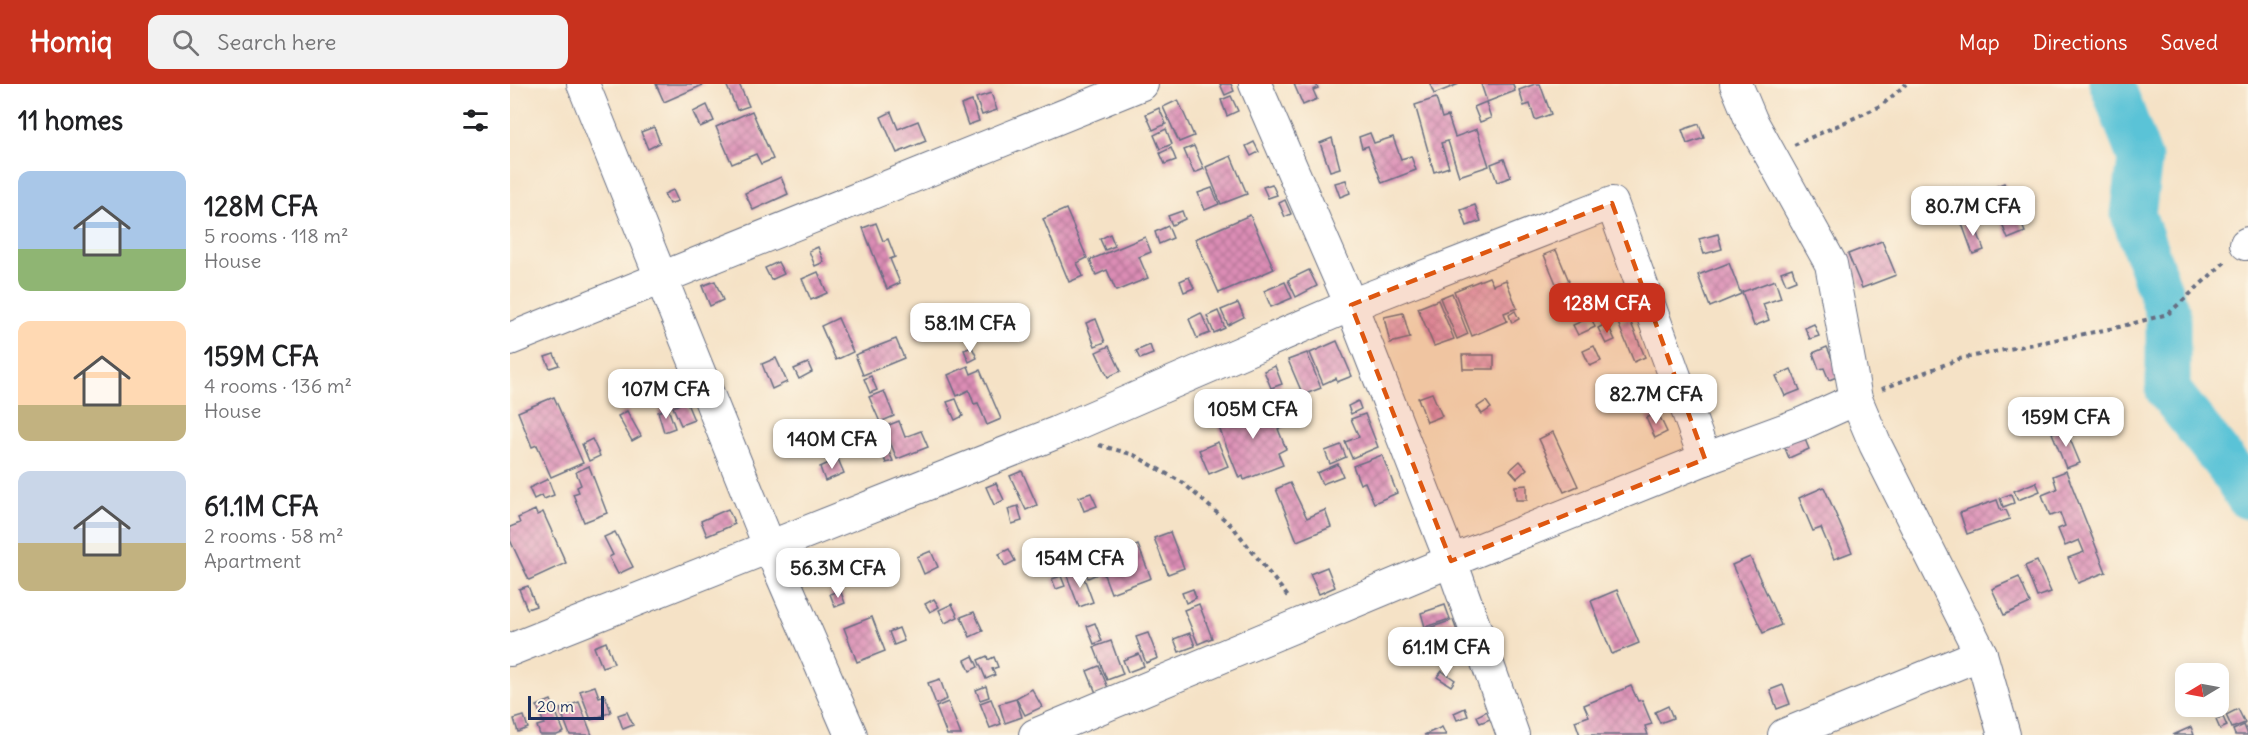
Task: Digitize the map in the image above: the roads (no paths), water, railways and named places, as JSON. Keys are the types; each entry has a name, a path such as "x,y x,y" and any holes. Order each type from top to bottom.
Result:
{"street":[{"path":"583,84 770,548 851,735"},
{"path":"510,339 1142,84"},
{"path":"1255,84 1351,305 1451,561 1513,735"},
{"path":"1736,84 1751,120 1831,264 1857,399 1875,444 1982,654 2004,735"},
{"path":"510,650 1058,432 1351,305 1612,203 1705,459"},
{"path":"1035,735 1451,561 1705,459 1803,423 1857,399"},
{"path":"1784,735 1982,654"}],"waterway":[{"path":"2112,84 2140,159 2133,214 2168,314 2168,390 2233,473 2248,497"}]}
